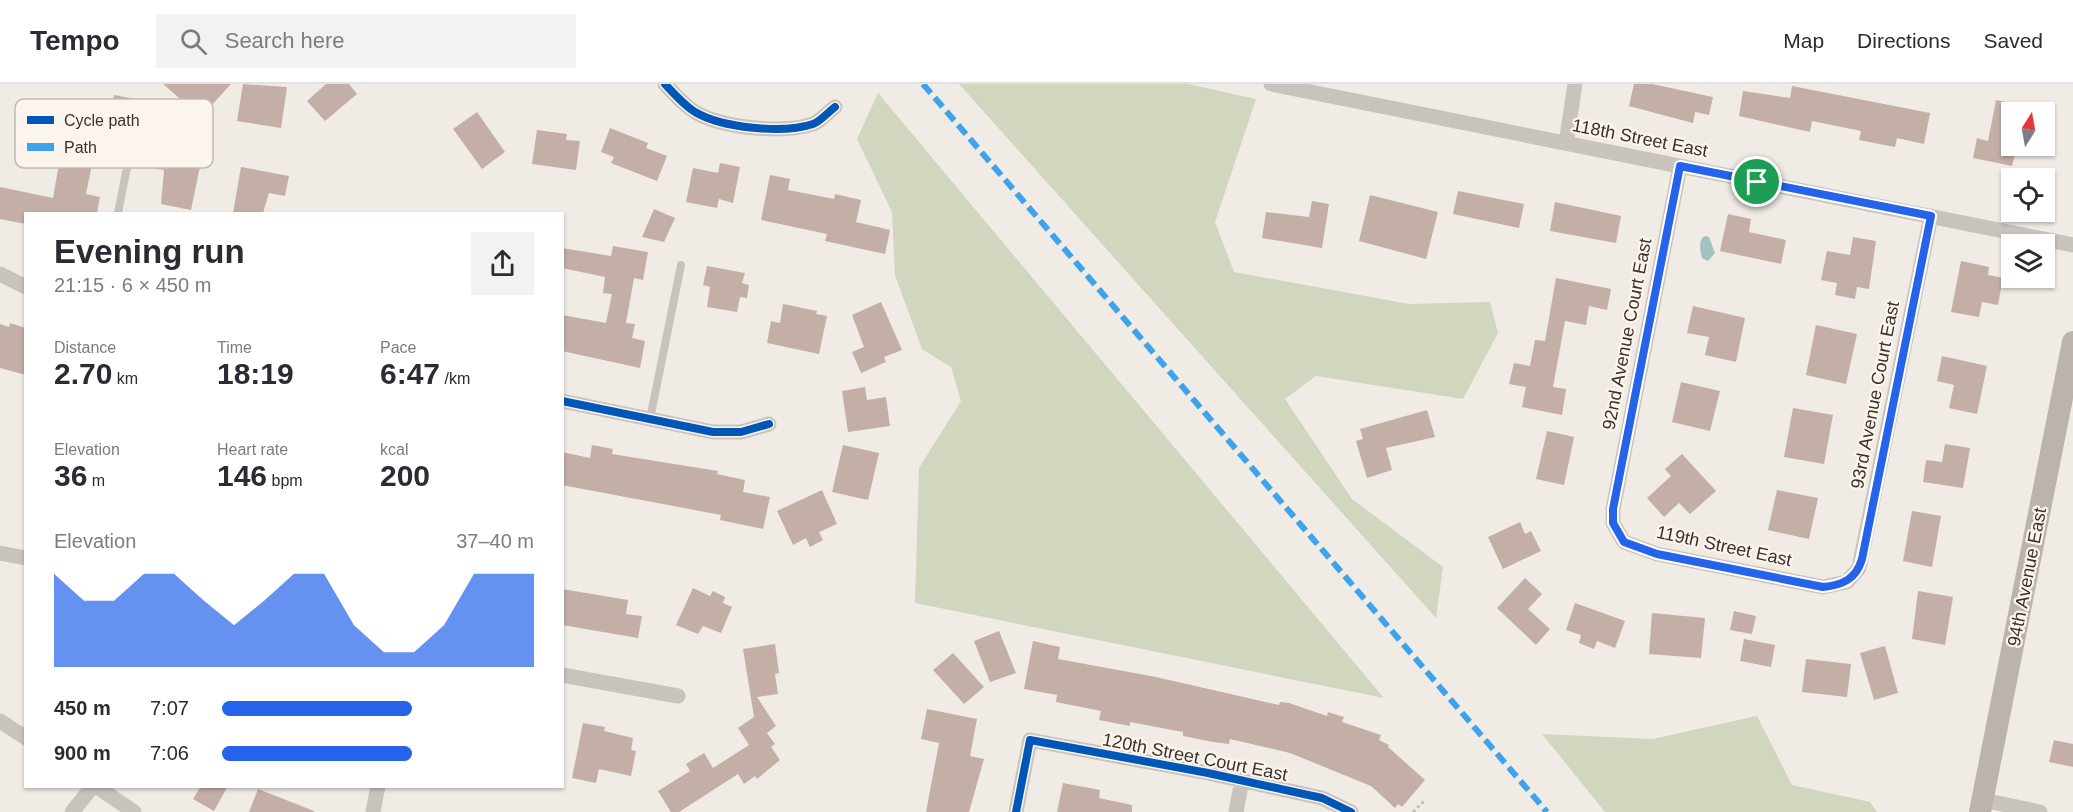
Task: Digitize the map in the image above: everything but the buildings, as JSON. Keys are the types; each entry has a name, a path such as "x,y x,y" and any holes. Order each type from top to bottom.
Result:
{"main road":[{"name":"94th Avenue East","path":"1981,806 2073,342"}],"street":[{"path":"665,84 697,113 723,123 751,127 815,123 835,107"},
{"name":"118th Street East","path":"1271,84 2073,245"},
{"path":"1566,143 1575,84"},
{"name":"92nd Avenue Court East","path":"1613,509 1680,166"},
{"name":"93rd Avenue Court East","path":"1851,578 1859,568 1862,559 1931,216"},
{"path":"0,274 24,286"},
{"path":"564,401 713,432 741,432 769,424"},
{"name":"119th Street East","path":"1613,509 1613,523 1624,542 1657,554 1823,587 1836,586 1851,578"},
{"path":"0,553 24,558"},
{"path":"564,675 678,696"},
{"path":"0,721 24,737"},
{"name":"120th Street Court East","path":"1016,812 1030,740 1242,780 1322,798 1351,812"},
{"path":"1236,812 1242,780"},
{"path":"72,812 92,788"},
{"path":"97,788 134,812"},
{"path":"373,812 378,788"},
{"path":"1981,806 2040,812"}],"lane":[{"path":"118,212 127,168"},
{"path":"650,419 681,266"}],"path":[{"path":"1413,812 1425,800"}],"green space":[{"path":"959,84 1188,84 1256,99 1215,222 1234,272 1409,304 1490,302 1498,333 1463,399 1316,376 1285,399 1352,499 1443,567 1436,618"},
{"path":"878,93 1384,698 915,603 919,468 961,401 951,367 922,349 895,275 892,212 857,139"},
{"path":"1757,716 1792,785 1870,802 1877,812 1605,812 1542,734 1653,739"}],"water":[{"path":"1705,236 1709,237 1715,253 1708,261 1702,258 1700,249 1701,240"}],"marked path":[{"path":"923,84 1547,812"}],"cycle path":[{"path":"665,84 695,112 721,122 753,128 786,129 813,124 835,107"},
{"path":"1680,166 1613,509 1613,523 1624,542 1657,554 1823,587 1847,582 1859,568 1931,216"},
{"path":"564,401 713,432 741,432 769,424"},
{"path":"1016,812 1030,740 1208,773 1322,798 1351,812"}],"route":[{"path":"1680,166 1757,182 1931,216 1862,559 1859,568 1851,578 1836,586 1823,587 1657,554 1624,542 1613,523 1613,509 1680,166"}]}
